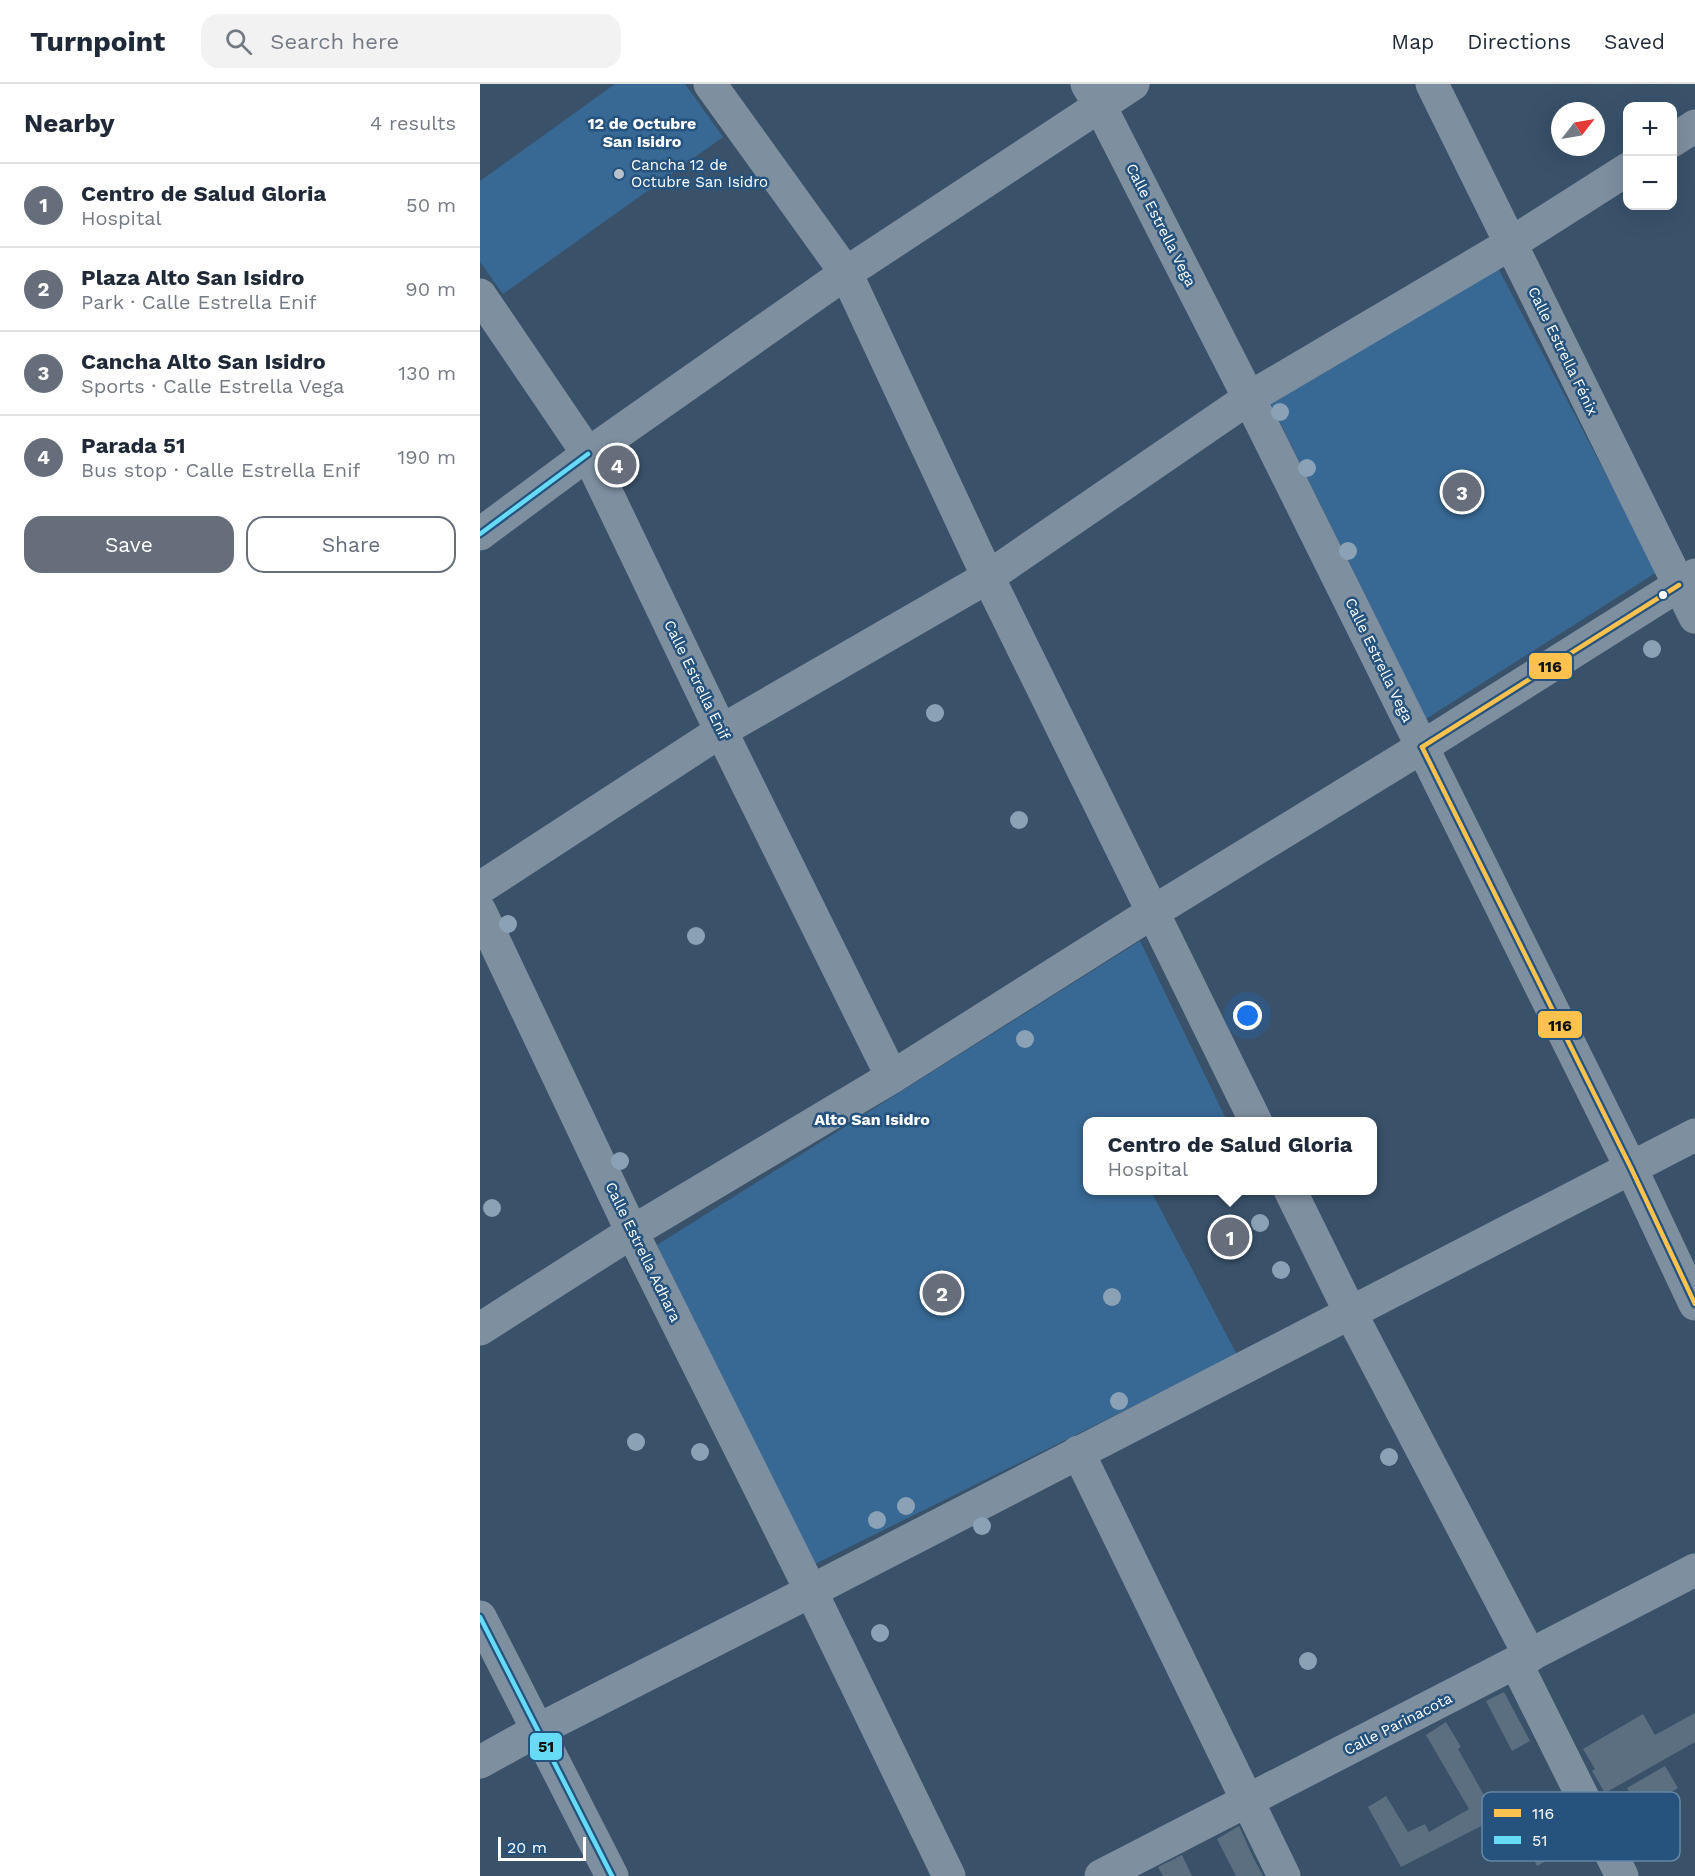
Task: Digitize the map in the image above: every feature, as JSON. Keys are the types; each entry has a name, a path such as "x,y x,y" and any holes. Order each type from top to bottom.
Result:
{"street":[{"path":"710,84 846,273 988,577 1254,1117"},
{"path":"480,534 588,453 846,273 1093,95 1133,84"},
{"name":"Calle Estrella Fénix","path":"1432,84 1510,244 1687,580 1695,617"},
{"name":"Calle Estrella Vega","path":"1093,95 1249,398 1631,1168 1695,1304"},
{"path":"1677,138 1695,126"},
{"path":"480,888 721,731 988,577 1249,398 1510,244 1623,172"},
{"name":"Calle Estrella Enif","path":"480,295 588,453 721,731 892,1077"},
{"path":"480,1329 632,1232 892,1077 1687,580"},
{"name":"Calle Estrella Adhara","path":"480,911 632,1232 811,1591 949,1876"},
{"path":"480,1762 538,1730 1695,1135"},
{"path":"1292,1195 1523,1660 1584,1792"},
{"path":"1078,1452 1284,1876"},
{"name":"Calle Parinacota","path":"1101,1876 1695,1570"},
{"path":"480,1617 612,1876"},
{"path":"1615,1861 1622,1876"}],"shaded area":[{"path":"615,84 685,84 723,137 503,294 480,262 480,181"},
{"path":"1498,268 1657,572 1426,719 1269,400"},
{"path":"1140,941 1225,1117 1083,1117 1083,1195 1153,1195 1237,1355 813,1565 657,1245"}],"building":[{"path":"1504,1692 1530,1741 1512,1751 1486,1701"},
{"path":"1695,1713 1695,1742 1604,1792 1592,1771 1595,1769 1583,1749 1643,1714 1655,1735"},
{"path":"1446,1722 1461,1747 1458,1749 1482,1792 1482,1826 1401,1867 1368,1807 1386,1796 1408,1832 1425,1824 1429,1832 1469,1809 1426,1735"},
{"path":"1665,1766 1678,1788 1671,1792 1629,1792 1627,1788"},
{"path":"1239,1826 1263,1876 1236,1876 1217,1839"},
{"path":"1182,1855 1192,1876 1163,1876 1158,1867"},
{"path":"1535,1861 1546,1861 1537,1866"}],"transit line":[{"name":"51","path":"480,534 588,454"},
{"name":"116","path":"1422,747 1679,585"},
{"name":"116","path":"1422,747 1631,1168 1695,1304"},
{"name":"51","path":"480,1617 612,1876"}],"place":[{"name":"Cancha 12 de Octubre San Isidro","path":"619,174"},
{"name":"Parada 51","path":"617,465"},
{"name":"Cancha Alto San Isidro","path":"1462,492"},
{"name":"Centro de Salud Gloria","path":"1230,1237"},
{"name":"Plaza Alto San Isidro","path":"942,1293"}],"district":[{"name":"12 de Octubre San Isidro","path":"642,132"},
{"name":"Alto San Isidro","path":"872,1119"}]}
